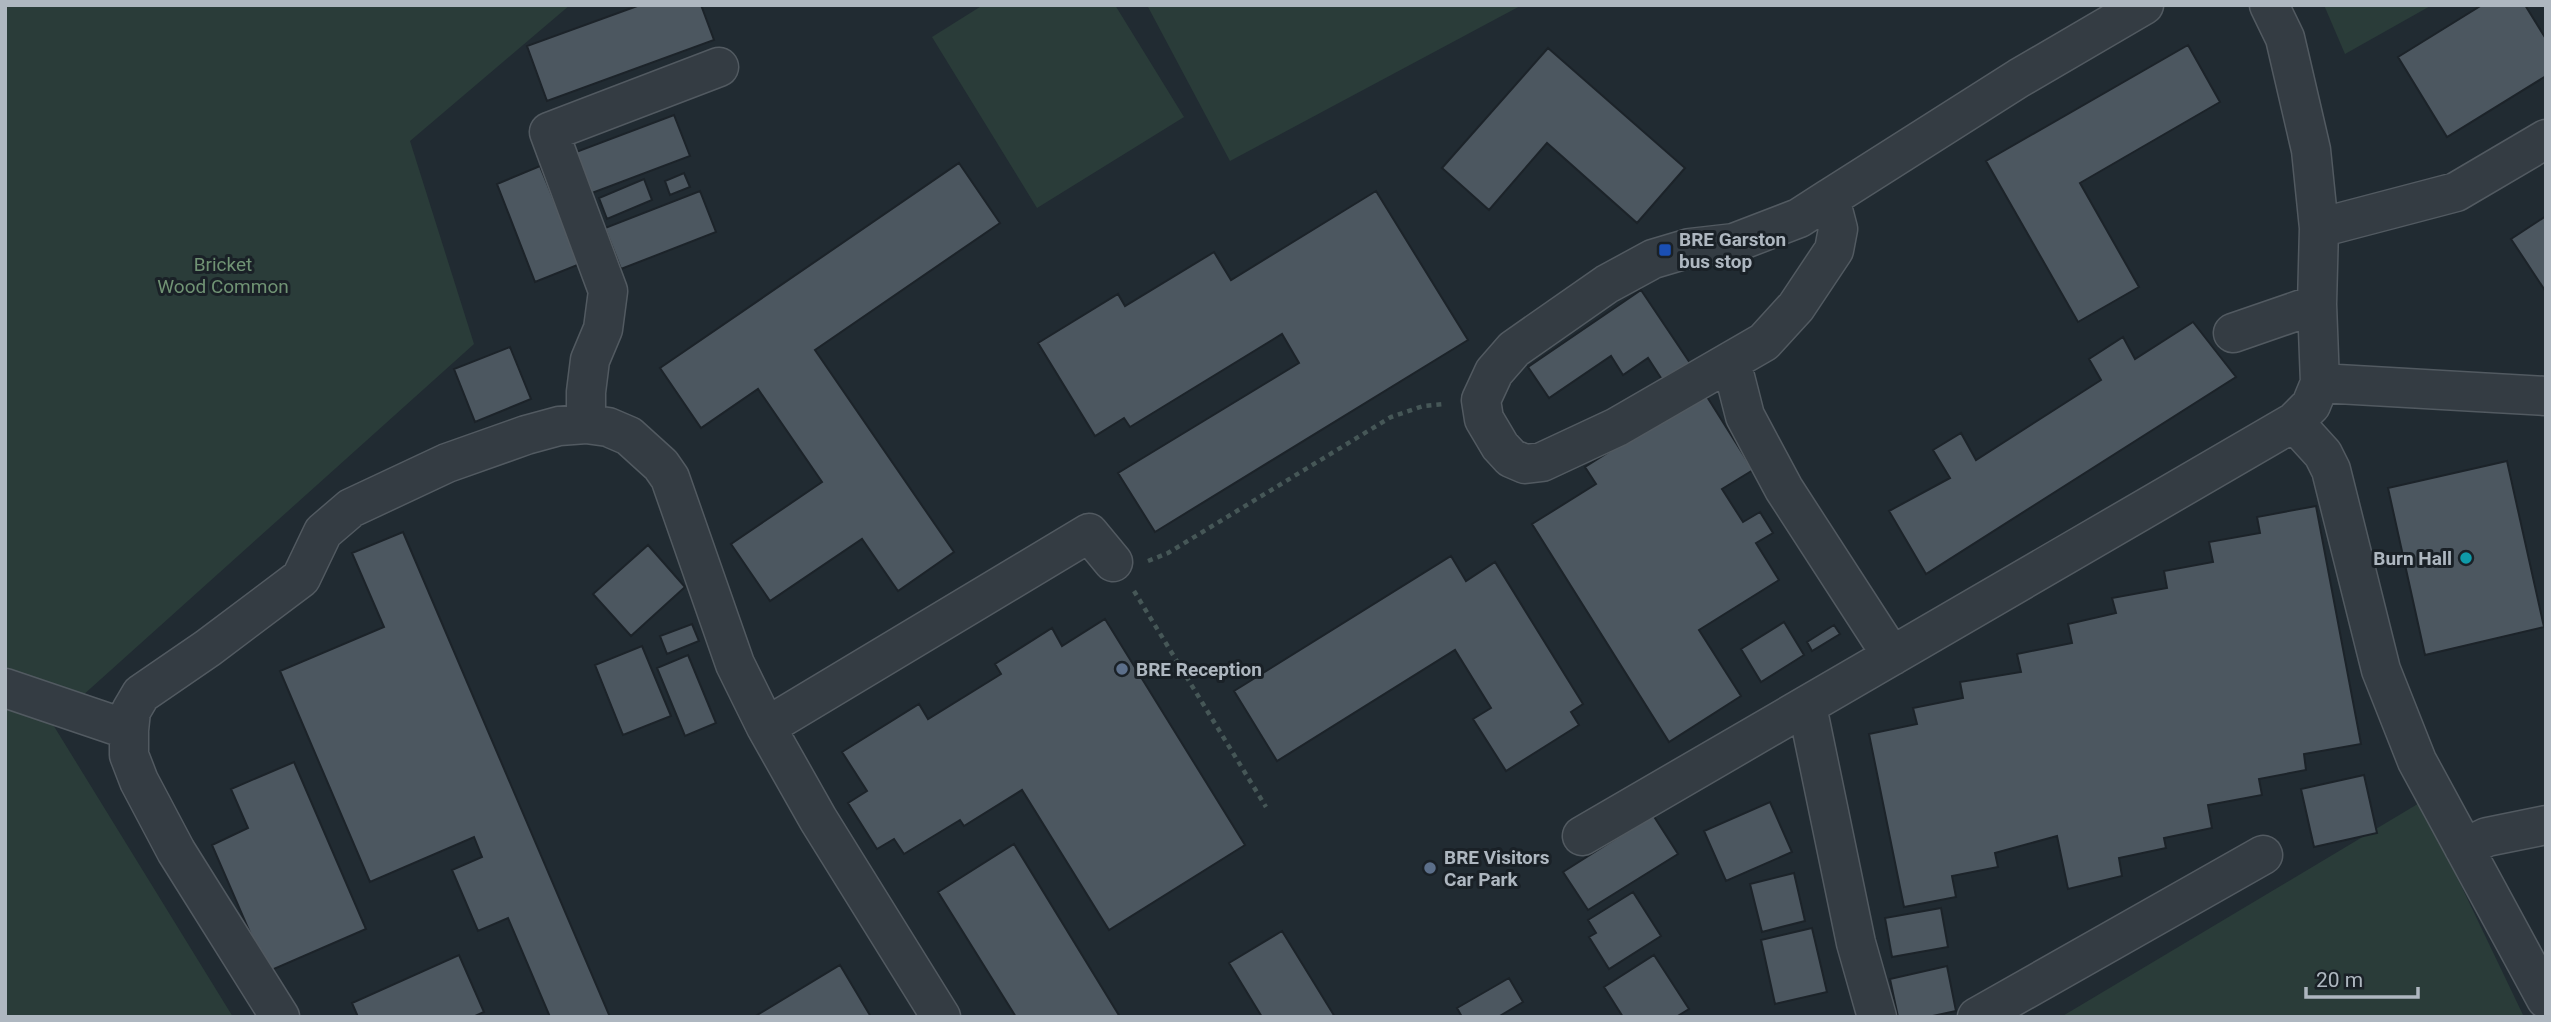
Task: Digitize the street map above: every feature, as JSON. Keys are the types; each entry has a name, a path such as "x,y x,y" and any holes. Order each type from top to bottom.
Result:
{"lane":[{"path":"1830,198 1838,229 1834,250 1796,307 1764,342 1617,427 1542,462 1525,464 1511,458 1500,446 1484,419 1480,400 1494,372 1514,349 1607,284 1653,259 1690,248 1734,243 1799,218 1830,198 2019,78 2144,5"},
{"path":"1581,836 2294,422 2311,405 2320,383 2317,304 2319,228 2311,150 2285,38 2269,5"},
{"path":"586,424 590,360 603,329 608,291 549,132 719,67"},
{"path":"2319,228 2456,192 2546,139"},
{"path":"2233,333 2317,304"},
{"path":"1731,361 1745,416 1784,489 1892,656"},
{"path":"2320,383 2546,396"},
{"path":"2294,422 2323,454 2330,470 2381,670 2417,761 2539,986"},
{"path":"280,1017 176,851 145,793 129,755 131,711 141,695 301,578 323,532 351,508 447,463 548,429 586,424 608,427 629,436 661,465 670,478 736,664 766,727 818,819 941,1017"},
{"path":"766,727 1089,533 1113,562"},
{"path":"5,688 129,730"},
{"path":"1807,706 1856,943 1877,1017"},
{"path":"2464,848 2487,836 2546,825"},
{"path":"1977,1017 2263,855"}],"path":[{"path":"1113,562 1147,562 1168,554 1391,417 1423,406 1480,400"},
{"path":"1113,562 1140,598 1266,807"}],"green space":[{"name":"Bricket Wood Common","path":"5,5 570,5 410,141 474,344 52,723 233,1017 5,1017"},
{"path":"983,5 1115,5 1184,117 1037,208 932,37"},
{"path":"1147,5 1522,5 1230,161"},
{"path":"2324,5 2432,5 2345,54"},
{"path":"2421,802 2524,1017 2061,1017"}],"building":[{"path":"640,5 701,5 714,40 547,101 527,46"},
{"path":"2482,5 2525,5 2546,39 2546,76 2447,137 2398,57"},
{"path":"2188,45 2220,102 2080,183 2139,287 2078,322 1986,161"},
{"path":"1548,48 1685,168 1637,223 1547,143 1489,210 1442,168"},
{"path":"674,115 690,156 592,193 576,152"},
{"path":"959,163 1000,223 815,350 954,552 898,591 862,539 770,601 731,544 822,482 758,389 701,428 660,368"},
{"path":"540,166 580,264 535,282 497,184"},
{"path":"684,173 690,187 670,195 665,181"},
{"path":"644,179 652,200 607,219 599,198"},
{"path":"700,191 716,232 621,269 605,228"},
{"path":"1376,191 1468,340 1155,532 1118,473 1299,363 1282,334 1130,427 1124,418 1095,436 1038,343 1118,294 1125,306 1214,252 1231,280"},
{"path":"2546,216 2546,292 2511,239"},
{"path":"1641,290 1690,363 1663,381 1648,358 1623,375 1611,356 1549,398 1528,367"},
{"path":"2193,322 2236,377 1926,574 1889,511 1950,478 1933,450 1961,433 1976,460 2101,380 2089,359 2123,337 2135,359"},
{"path":"510,347 531,399 475,422 454,369"},
{"path":"1704,392 1753,470 1722,489 1743,522 1760,512 1773,533 1756,543 1779,580 1699,630 1741,696 1669,742 1532,524 1596,484 1585,467"},
{"name":"Burn Hall","path":"2507,461 2544,627 2425,655 2388,488"},
{"path":"2316,506 2361,744 2304,754 2306,770 2259,779 2262,795 2208,805 2212,828 2164,838 2166,848 2119,858 2122,876 2068,889 2057,836 1995,853 1998,867 1952,876 1956,897 1904,907 1869,734 1917,724 1913,708 1963,698 1960,682 2021,672 2017,654 2072,643 2068,624 2116,613 2112,598 2167,588 2164,571 2213,562 2209,542 2260,533 2257,517"},
{"path":"403,532 610,1017 550,1017 508,918 478,931 452,870 482,857 474,837 370,882 280,671 384,627 352,553"},
{"path":"648,545 685,587 631,636 593,594"},
{"path":"1451,556 1466,581 1495,562 1583,704 1571,712 1579,725 1506,771 1473,719 1491,708 1455,650 1277,761 1234,691"},
{"path":"1105,619 1245,845 1109,930 1022,790 964,826 960,820 904,854 894,839 877,849 848,803 867,791 842,752 919,704 928,719 1001,674 995,664 1052,628 1062,646"},
{"path":"1784,622 1804,655 1761,682 1741,649"},
{"path":"692,624 699,641 667,654 660,636"},
{"path":"1834,625 1840,634 1812,651 1807,642"},
{"path":"642,646 671,716 623,735 595,665"},
{"path":"688,655 716,723 685,736 657,668"},
{"path":"294,762 366,929 267,972 212,845 248,828 231,789"},
{"path":"2364,775 2377,833 2314,847 2301,789"},
{"path":"1770,802 1792,852 1726,881 1704,831"},
{"path":"1653,815 1678,854 1588,910 1563,872"},
{"path":"1014,844 1120,1017 1016,1017 938,892"},
{"path":"1794,873 1805,921 1762,932 1750,884"},
{"path":"1633,892 1661,936 1609,969 1589,937 1596,933 1588,920"},
{"path":"1941,908 1948,947 1892,957 1885,918"},
{"path":"1812,928 1827,992 1775,1004 1761,940"},
{"path":"1282,931 1335,1017 1262,1017 1229,963"},
{"path":"459,955 484,1012 473,1017 358,1017 352,1003"},
{"path":"1654,955 1689,1009 1676,1017 1623,1017 1604,987"},
{"path":"840,965 871,1017 754,1017"},
{"path":"1947,966 1956,1011 1928,1017 1898,1017 1890,979"},
{"path":"1509,978 1523,1002 1498,1017 1462,1017 1457,1008"}],"place":[{"name":"BRE Garston bus stop","path":"1665,250"},
{"name":"Burn Hall","path":"2466,558"},
{"name":"BRE Reception","path":"1122,669"},
{"name":"BRE Visitors Car Park","path":"1430,868"}]}
